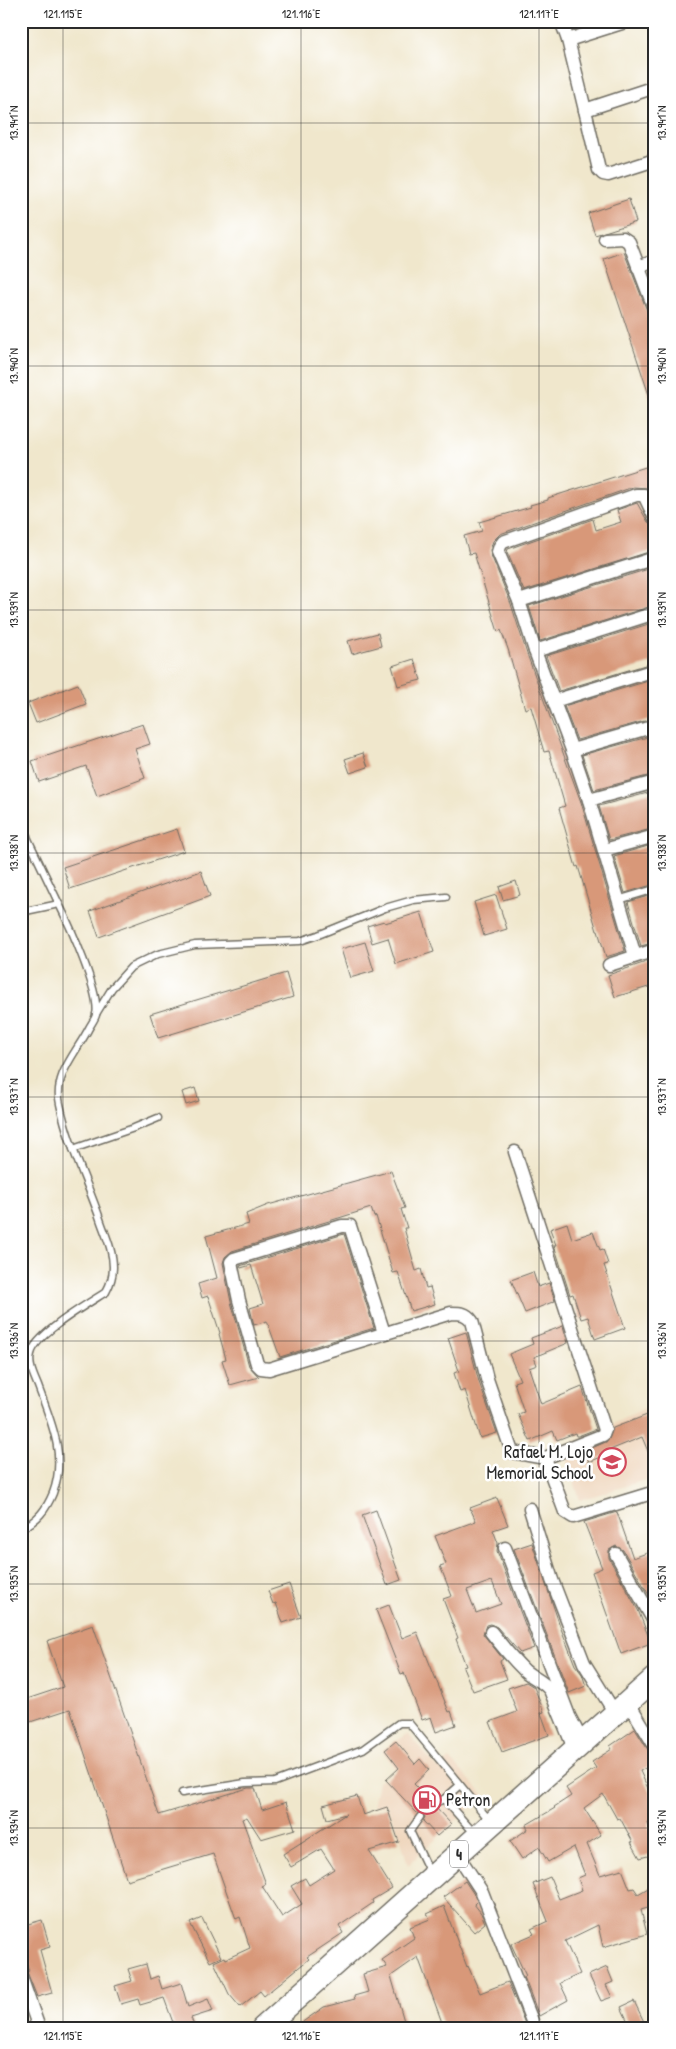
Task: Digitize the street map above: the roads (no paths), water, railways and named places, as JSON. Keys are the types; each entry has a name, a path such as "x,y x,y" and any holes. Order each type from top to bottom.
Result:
{"highway":[{"name":"4","path":"263,2028 655,1678"}],"street":[{"path":"561,21 568,40 600,170 603,174 608,175 655,160"},
{"path":"568,40 628,21"},
{"path":"585,110 655,87"},
{"path":"605,239 627,239 655,310"},
{"path":"638,267 655,261"},
{"path":"635,956 589,800 519,601 498,552 503,542 636,495 644,495 655,518"},
{"path":"519,601 655,558"},
{"path":"535,651 655,613"},
{"path":"554,701 655,670"},
{"path":"572,750 655,726"},
{"path":"589,800 655,782"},
{"path":"604,850 655,836"},
{"path":"609,965 655,950"},
{"path":"384,1333 350,1226 342,1226 296,1239 234,1259 231,1262 239,1300 257,1364 261,1368 277,1367 451,1313 460,1313 468,1315 472,1321 487,1379 512,1452 545,1458 602,1435 605,1430 515,1152"},
{"path":"545,1458 565,1512 573,1517 655,1492"},
{"path":"530,1509 552,1580 584,1663 655,1746"},
{"path":"504,1548 569,1716 579,1747"},
{"path":"616,1554 655,1623"},
{"path":"491,1632 522,1667 544,1683 550,1690 579,1747"},
{"path":"458,1855 482,1892 532,2020"},
{"path":"21,1977 39,2028"}],"lane":[{"path":"21,817 28,839 70,924 92,987 96,1014"},
{"path":"618,900 655,889"},
{"path":"21,1529 33,1522 47,1507 56,1482 60,1460 55,1431 30,1365 31,1352 41,1338 106,1292 112,1282 113,1266 110,1247 66,1131 59,1101 59,1082 65,1067 112,988 131,968 158,954 194,945 300,941 385,908 413,900 446,897"},
{"path":"21,912 59,904"},
{"path":"73,1149 158,1118"},
{"path":"182,1793 245,1782 275,1782 363,1749 399,1723 404,1722 409,1723 460,1785 485,1830"},
{"path":"433,1804 444,1799 460,1785"},
{"path":"444,1799 485,1830"},
{"path":"420,1817 410,1831 432,1878"}],"place":[{"name":"Rafael M. Lojo Memorial School","path":"612,1462"},
{"name":"Petron","path":"427,1800"}]}
